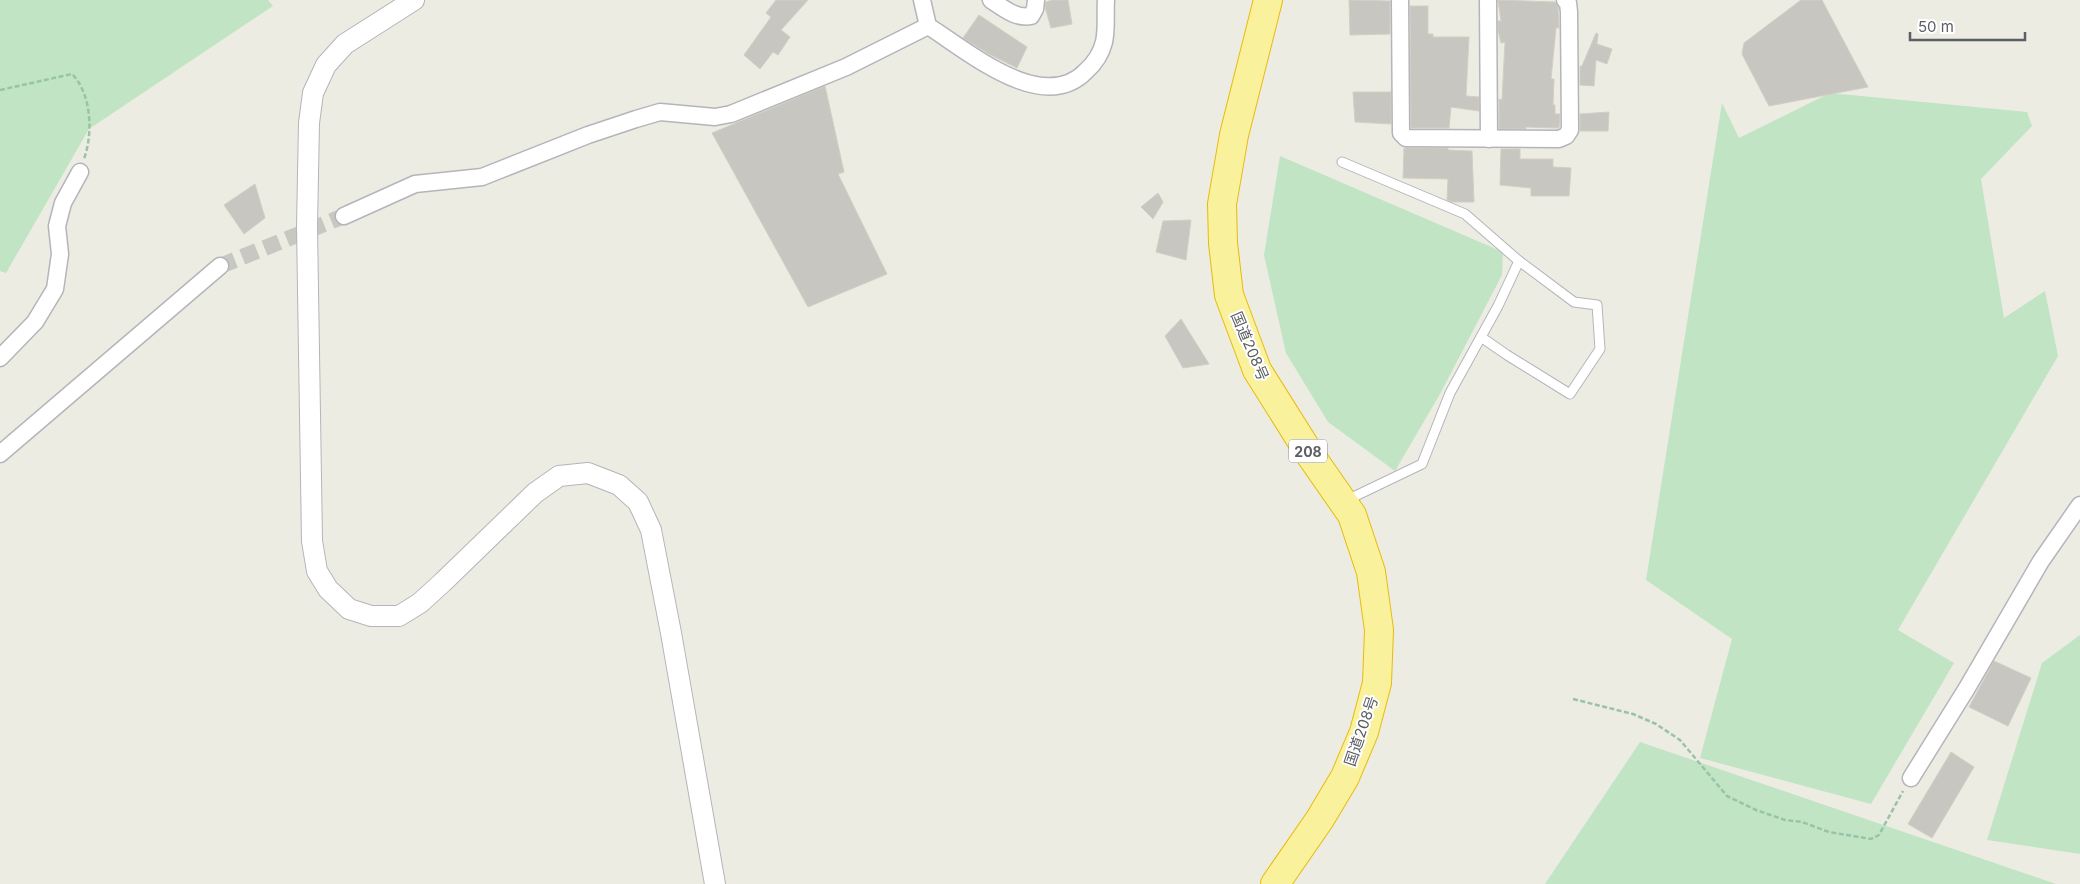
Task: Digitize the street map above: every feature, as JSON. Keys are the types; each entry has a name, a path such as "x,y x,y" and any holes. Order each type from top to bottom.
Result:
{"highway":[{"name":"国道208号","path":"1268,0 1234,135 1222,204 1223,243 1229,295 1257,370 1311,456 1352,515 1371,572 1379,630 1377,683 1364,732 1345,777 1320,819 1276,884"}],"street":[{"path":"414,0 345,44 326,65 313,93 309,123 307,226 312,542 316,571 328,589 349,609 371,616 399,616 426,598 534,493 559,476 588,473 619,485 638,502 651,530 673,642 714,884"},
{"path":"922,0 928,26 1012,79 1045,88 1064,86 1080,78 1096,61 1104,41 1106,0"},
{"path":"991,0 1004,9 1024,18 1031,16 1035,10 1036,0"},
{"path":"1400,0 1401,133 1406,138 1489,139 1559,139 1566,136 1570,130 1570,12 1568,3 1565,0"},
{"path":"1488,0 1489,139"},
{"path":"344,216 415,184 482,176 636,118 660,112 714,117 731,114 846,67 928,26"},
{"path":"0,358 35,322 55,289 60,254 57,226 63,203 80,172"},
{"path":"0,454 220,266"},
{"path":"1911,778 1967,688 2041,561 2080,506"}],"lane":[{"path":"1342,162 1465,214 1519,261 1574,302 1597,305 1600,349 1570,394 1482,337"},
{"path":"1343,502 1422,464 1450,394 1482,337 1519,261"}],"path":[{"path":"0,90 72,74 80,82 87,102 89,129 87,150 80,172"},
{"path":"1574,699 1633,714 1656,724 1680,740 1727,796 1756,810 1785,820 1802,822 1829,832 1871,838 1879,835 1911,778"}],"green space":[{"path":"0,0 268,0 273,6 89,129 6,273 0,271"},
{"path":"1830,93 2027,112 2032,126 1981,179 2004,318 2045,291 2058,356 1898,630 1954,663 1871,804 1700,758 1732,639 1646,580 1722,103 1739,138"},
{"path":"1280,156 1503,252 1502,275 1440,394 1395,471 1328,422 1286,353 1264,255"},
{"path":"2080,635 2080,854 1987,840 2042,663"},
{"path":"1640,742 2056,884 1545,884"}],"building":[{"path":"776,0 808,0 781,30 790,37 778,55 773,52 760,69 744,55 771,17 766,13"},
{"path":"1068,0 1072,24 1051,28 1045,7 1046,2"},
{"path":"1349,0 1390,1 1390,34 1350,35"},
{"path":"1498,0 1555,2 1558,7 1559,28 1556,28 1551,79 1554,79 1553,105 1555,105 1555,114 1560,114 1559,128 1526,127 1526,129 1499,129 1499,99 1502,100 1505,42 1501,43 1498,30 1498,21 1501,21"},
{"path":"1801,0 1822,0 1868,87 1769,106 1742,54 1744,43"},
{"path":"1410,6 1428,6 1428,34 1433,34 1433,37 1469,37 1466,96 1479,97 1479,111 1451,107 1449,128 1411,128"},
{"path":"979,15 1027,47 1017,68 963,38"},
{"path":"1596,33 1598,34 1597,44 1612,49 1607,64 1596,60 1594,86 1580,85 1580,66 1582,66"},
{"path":"825,86 844,172 838,174 887,274 808,307 712,133"},
{"path":"1353,92 1391,92 1391,124 1355,122"},
{"path":"1609,112 1608,131 1580,131 1580,114"},
{"path":"1404,148 1448,148 1448,150 1472,151 1474,202 1452,202 1447,200 1448,179 1403,178"},
{"path":"1501,149 1520,149 1520,159 1553,159 1553,167 1571,168 1569,196 1531,196 1531,188 1500,185"},
{"path":"255,184 265,218 244,234 224,205"},
{"path":"1158,193 1163,202 1153,219 1141,207"},
{"path":"1191,220 1186,260 1156,252 1163,221"},
{"path":"1181,319 1209,364 1183,368 1165,336"},
{"path":"1994,661 2031,678 2008,726 1969,707"},
{"path":"1951,752 1974,767 1932,838 1908,824"}],"tunnel":[{"path":"220,266 344,216"}]}
